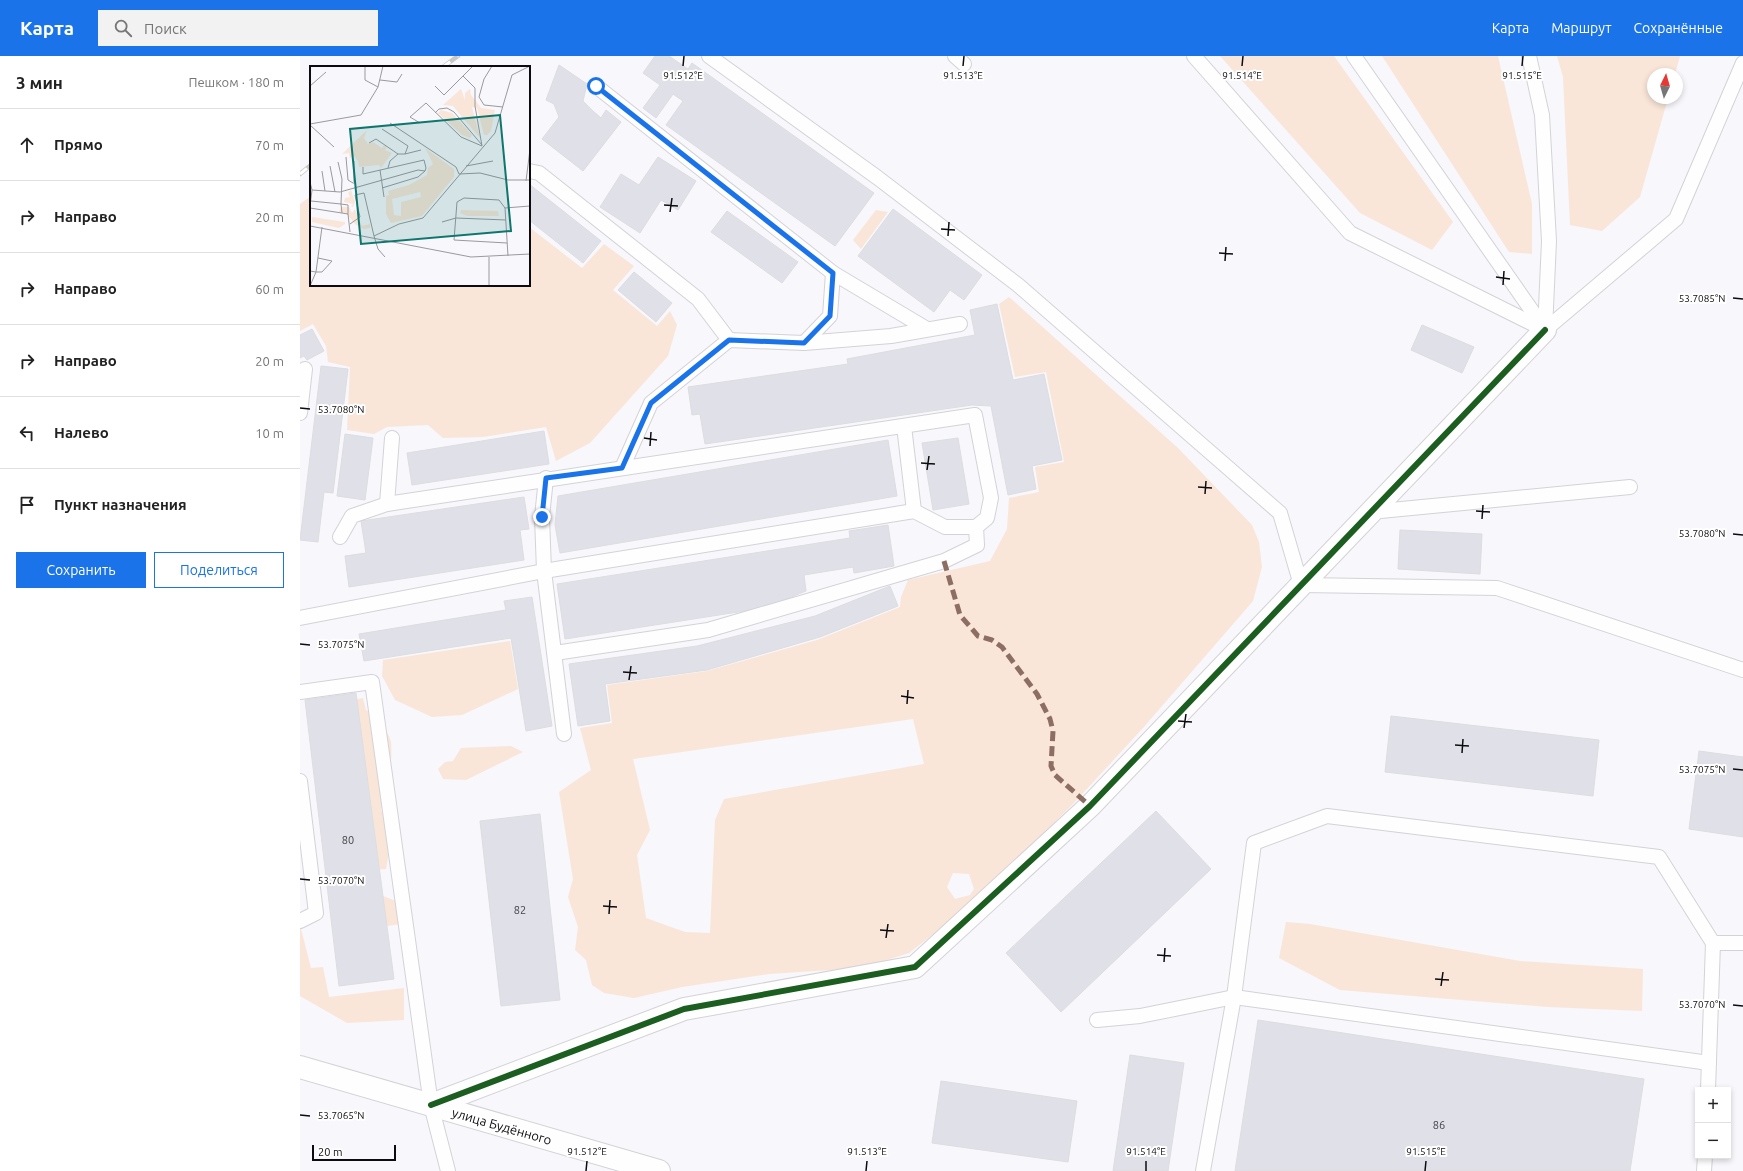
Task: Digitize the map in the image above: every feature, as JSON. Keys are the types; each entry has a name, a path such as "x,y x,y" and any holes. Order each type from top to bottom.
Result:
{"street":[{"path":"431,1105 684,1009 916,967 1090,806 1545,330"},
{"name":"улица Будённого","path":"300,1067 659,1171"}],"lane":[{"path":"709,56 872,174 1018,285 1280,513 1301,584 1497,588 1743,670"},
{"path":"1194,56 1350,232 1545,330"},
{"path":"1354,56 1545,330"},
{"path":"1529,56 1542,114 1549,241 1545,330"},
{"path":"1545,330 1676,219 1743,63"},
{"path":"596,86 833,273 927,329"},
{"path":"530,171 539,173 698,299 729,340"},
{"path":"804,343 830,316 833,273"},
{"path":"622,468 651,403 729,340 804,343 891,336 960,324"},
{"path":"300,413 305,369"},
{"path":"300,618 544,571 914,511 945,527 976,527 988,518 991,498 975,415 546,478 386,504 352,516 340,537"},
{"path":"904,426 914,511"},
{"path":"386,504 392,438"},
{"path":"546,478 542,517 544,571 564,734"},
{"path":"1370,512 1630,487"},
{"path":"555,654 708,630 901,574 944,561 977,545 976,527"},
{"path":"300,692 372,682 431,1105 448,1171"},
{"path":"300,780 316,913 300,921"},
{"path":"1202,1171 1234,997 1254,843 1327,816 1659,858 1713,943 1708,1087"},
{"path":"1713,943 1743,943"},
{"path":"1097,1020 1140,1016 1234,997 1708,1063"},
{"path":"1704,1171 1705,1159"}],"shaded area":[{"path":"1220,56 1334,56 1453,222 1432,250 1360,213"},
{"path":"1382,56 1498,56 1532,204 1532,254 1509,252"},
{"path":"1557,56 1680,56 1677,68 1647,68 1647,104 1666,104 1640,197 1602,231 1570,225 1563,77"},
{"path":"310,197 310,286 530,286 530,228 582,268 604,244 634,266 613,290 657,326 670,311 677,325 668,356 590,443 556,461 546,427 483,437 443,438 428,425 387,427 374,434 347,430 350,367 328,362 326,346 313,324 300,331 300,204"},
{"path":"876,210 888,212 861,249 853,240"},
{"path":"1009,297 1178,448 1252,525 1259,542 1262,567 1253,601 1143,728 1073,804 970,906 909,953 861,968 769,974 682,987 634,998 604,993 592,985 586,960 575,950 578,927 568,897 573,879 559,792 591,770 580,728 612,723 607,685 707,671 817,640 900,607 901,597 908,580 990,561 1007,529 1009,498 1039,492 1035,467 1064,462 1046,372 1015,377 999,304","holes":["913,719 924,764 724,799 715,820 710,933 685,932 646,918 637,855 650,830 633,759","953,873 969,874 974,889 970,895 955,899 947,887"]},
{"path":"510,641 518,689 462,715 432,717 395,700 382,676 383,660"},
{"path":"363,698 366,710 381,724 388,734 391,742 390,767 381,810 393,829 386,869 370,870 348,701"},
{"path":"511,746 523,752 466,780 443,779 438,769 445,762 453,761 461,748"},
{"path":"378,894 396,901 401,924 387,926 372,911"},
{"path":"1286,922 1310,924 1520,961 1643,969 1642,1011 1548,1007 1340,990 1279,958"},
{"path":"300,925 311,968 323,967 329,997 404,988 404,1020 347,1023 300,996"}],"building":[{"path":"655,56 669,56 688,69 692,63 874,193 835,246 666,125 683,101 673,94 656,118 643,108 660,85 643,73"},
{"path":"559,65 587,84 583,101 593,111 601,118 606,110 621,122 583,171 542,139 559,117 554,104 546,100"},
{"path":"658,157 696,181 678,210 661,200 640,233 600,207 621,174 639,185"},
{"path":"530,185 601,241 583,263 530,221"},
{"path":"893,209 982,275 964,300 950,290 934,312 858,256"},
{"path":"727,211 798,262 782,283 711,232"},
{"path":"634,272 672,303 656,322 618,290"},
{"path":"997,304 1013,380 1044,374 1062,460 1032,466 1036,489 1008,495 991,406 972,405 705,444 700,414 692,415 688,387 848,364 847,359 975,335 970,310"},
{"path":"1422,325 1474,347 1462,373 1411,350"},
{"path":"312,329 324,351 307,360 304,356 300,358 300,335"},
{"path":"321,366 348,369 333,493 324,492 318,542 300,540"},
{"path":"544,431 549,464 412,485 407,453"},
{"path":"345,434 373,438 365,500 337,496"},
{"path":"958,438 969,504 933,510 922,443"},
{"path":"888,440 897,496 560,553 555,525 558,496"},
{"path":"524,497 529,529 520,530 524,560 349,587 345,556 366,553 361,521"},
{"path":"888,525 894,566 854,573 853,567 804,575 806,591 764,608 565,639 557,584 850,538 849,531"},
{"path":"1400,530 1482,534 1480,574 1398,569"},
{"path":"890,586 898,606 820,637 707,670 605,684 610,721 578,726 569,664 697,646 815,616"},
{"path":"532,597 552,726 526,731 511,638 364,661 359,634 506,610 504,601"},
{"path":"356,693 394,979 339,986 305,700"},
{"path":"1391,716 1599,740 1593,796 1385,772"},
{"path":"1699,751 1743,757 1743,837 1689,829"},
{"path":"1156,811 1211,869 1061,1012 1006,953"},
{"path":"540,814 560,1000 501,1006 480,821"},
{"path":"1258,1020 1644,1079 1630,1171 1235,1171"},
{"path":"1130,1055 1184,1063 1168,1171 1113,1171"},
{"path":"941,1081 1077,1101 1068,1162 932,1143"}],"railway":[{"path":"444,66 458,56"},
{"path":"300,174 310,166"}],"marked path":[{"path":"944,561 960,615 978,636 992,640 1002,647 1037,694 1050,719 1053,731 1051,766 1055,775 1090,806"}],"cycle path":[{"path":"431,1105 684,1009 915,967 1090,806 1545,330"}],"route":[{"path":"542,517 546,478 622,468 651,403 729,340 804,343 830,316 833,273 596,86"}]}
